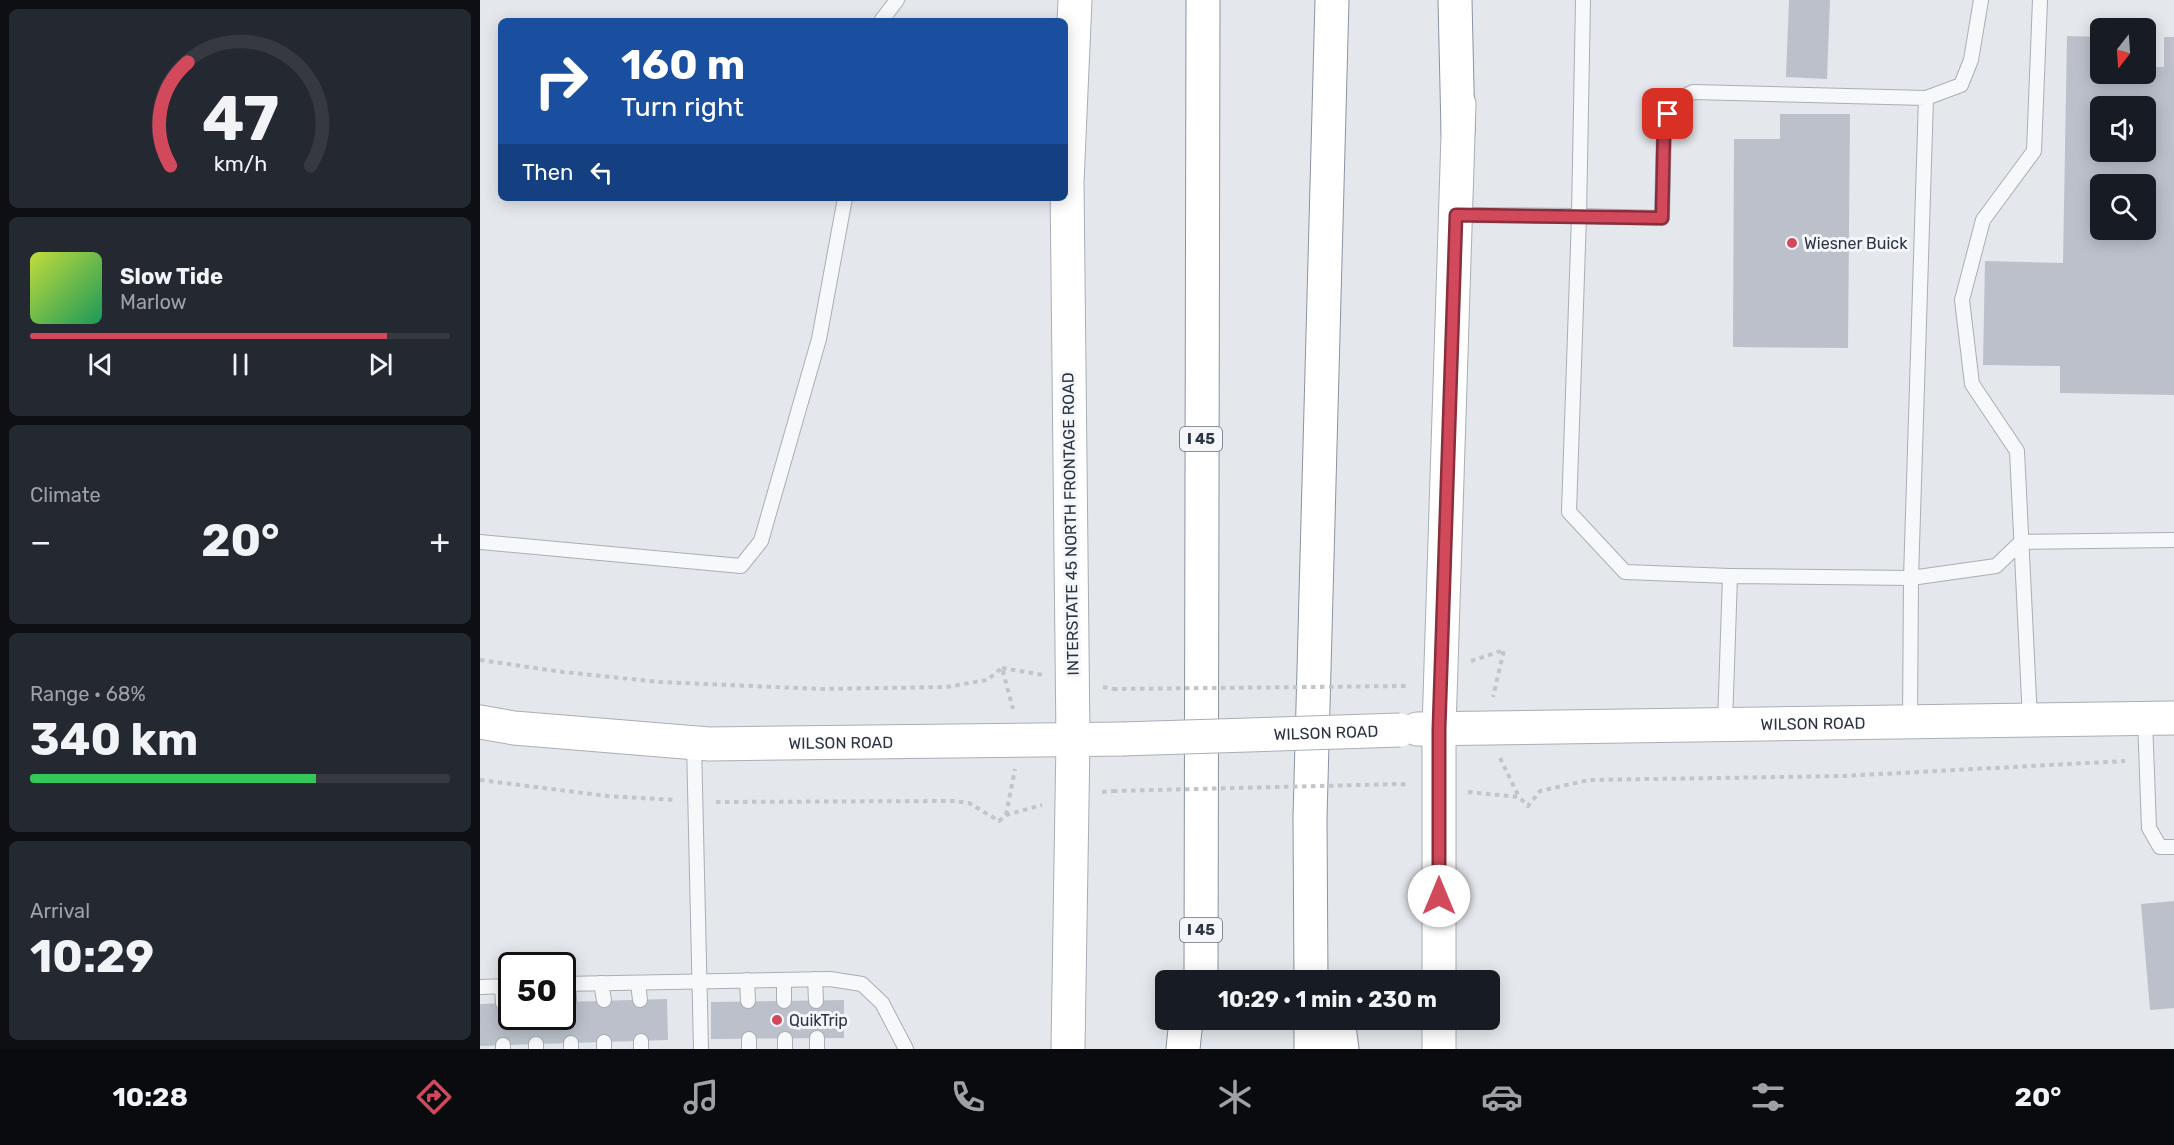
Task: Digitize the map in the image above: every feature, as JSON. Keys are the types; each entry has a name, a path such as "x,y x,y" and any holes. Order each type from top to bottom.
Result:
{"main road":[{"name":"INTERSTATE 45 NORTH FRONTAGE ROAD","path":"1068,156 1074,0"},
{"name":"I 45","path":"1201,970 1203,0"},
{"path":"1311,970 1310,818 1332,0"},
{"path":"1455,0 1458,132"},
{"path":"1439,970 1439,729 1462,0"},
{"name":"INTERSTATE 45 NORTH FRONTAGE ROAD","path":"1067,201 1073,740 1068,1049"},
{"name":"WILSON ROAD","path":"480,722 514,728 694,743 1021,741 1439,729 2160,718"},
{"path":"1310,818 1331,970"},
{"path":"1191,970 1202,879"},
{"path":"1183,1049 1185,1030"},
{"path":"1201,1030 1201,1049"},
{"path":"1311,1030 1311,1049"},
{"path":"1339,1030 1342,1049"},
{"path":"1439,1030 1440,1049"}],"lane":[{"path":"883,18 897,0"},
{"path":"1583,0 1579,216 1569,513 1625,572 1911,578 1996,566 2021,542 2174,540"},
{"path":"1456,215 1662,218 1664,126 1673,102 1693,92 1926,98 1960,85 1971,60 1981,0"},
{"path":"2030,720 2017,451 1972,384 1962,300 1983,220 2034,151 2040,0"},
{"path":"1910,722 1911,578 1926,98"},
{"path":"480,542 741,566 761,541 816,351 844,201"},
{"path":"1725,724 1730,576"},
{"path":"2160,718 2147,760 2149,828 2160,847 2174,847"},
{"path":"694,743 701,1049"},
{"path":"815,979 816,1001"},
{"path":"576,984 830,979 862,984 882,1003 906,1049"},
{"path":"747,980 748,1001"},
{"path":"784,980 784,1001"},
{"path":"601,983 604,1000"},
{"path":"638,983 640,1000"},
{"path":"480,987 498,986"}],"path":[{"path":"480,660 563,672 660,682 821,689 946,687 987,680 1002,668 1021,741 1006,815 999,821 969,803 953,801 737,804 607,796 480,780"},
{"path":"1113,689 1406,686"},
{"path":"1113,791 1401,784 1519,797 1528,806 1540,791 1589,780 1843,776 2147,760"}],"building":[{"path":"1789,0 1830,0 1827,79 1786,77"},
{"path":"2067,36 2090,37 2090,84 2156,84 2156,67 2164,67 2164,37 2174,37 2174,395 2060,393 2060,366 1983,365 1985,261 2063,263"},
{"name":"Wiesner Buick","path":"1780,114 1850,114 1848,348 1733,347 1734,139 1780,139"},
{"path":"2174,901 2174,1008 2150,1010 2141,904"},
{"path":"667,999 668,1040 480,1046 480,1004 498,1003 498,1030 576,1030 576,1002"},
{"path":"844,1000 844,1038 711,1039 711,1002"}],"place":[{"name":"Wiesner Buick","path":"1792,243"},
{"name":"QuikTrip","path":"777,1020"}],"route":[{"path":"1439,896 1439,729 1456,215 1662,218 1664,126 1668,114"}]}
